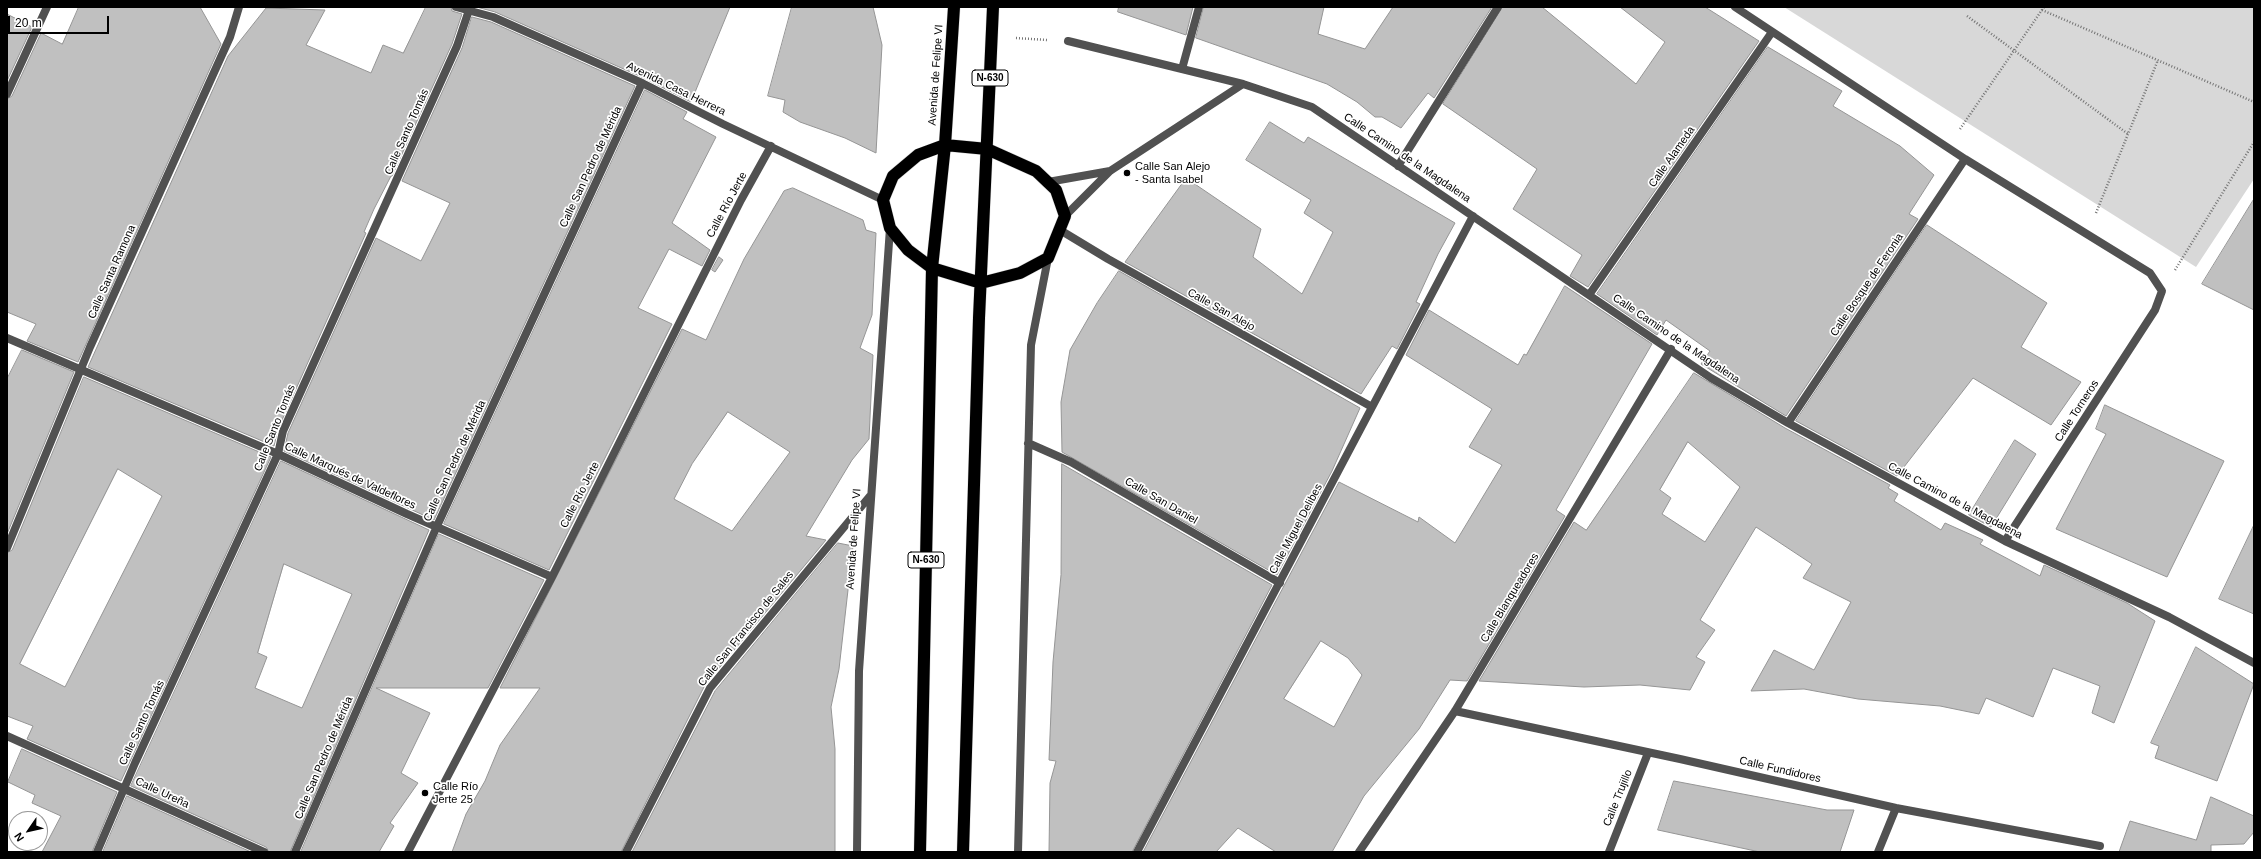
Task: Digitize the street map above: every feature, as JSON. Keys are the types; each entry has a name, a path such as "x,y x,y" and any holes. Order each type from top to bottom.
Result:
{"highway":[{"name":"Avenida de Felipe VI","path":"945,145 954,7"},
{"name":"N-630","path":"963,852 980,283 993,7"},
{"path":"945,145 987,149 1036,171 1056,190 1065,216 1048,258 1020,273 980,283 932,268 908,250 890,228 883,200 893,176 918,155 945,145"},
{"name":"N-630","path":"920,852 932,268 945,145"}],"street":[{"path":"7,94 47,7"},
{"name":"Calle Santa Ramona","path":"7,548 82,369 230,37 239,7"},
{"name":"Avenida Casa Herrera","path":"456,7 470,9 493,17 642,83 883,200"},
{"path":"1182,69 1199,7"},
{"path":"1398,166 1498,7"},
{"path":"1735,7 1947,148 2150,273 2162,291"},
{"name":"Calle Santo Tomás","path":"97,852 278,454 284,431 457,46 470,9"},
{"name":"Calle Alameda","path":"1589,295 1772,32"},
{"name":"Calle Camino de la Magdalena","path":"1068,41 1243,84 1312,107 1671,349 1711,378 1788,423 2005,541 2169,617 2254,663"},
{"name":"Calle San Pedro de Mérida","path":"295,852 436,526 642,83"},
{"path":"1065,216 1110,171 1243,84"},
{"name":"Calle Río Jerte","path":"408,852 552,577 737,207 771,146"},
{"name":"Calle Bosque de Feronia","path":"1788,423 1965,159"},
{"path":"1048,182 1110,171"},
{"name":"Calle Miguel Delibes","path":"1137,852 1473,216"},
{"name":"Avenida de Felipe VI","path":"857,852 859,671 870,496 890,228"},
{"name":"Calle San Alejo","path":"1060,230 1108,259 1372,407"},
{"path":"1018,852 1031,345 1048,258"},
{"name":"Calle Torneros","path":"2005,541 2155,310 2162,291"},
{"name":"Calle Marqués de Valdeflores","path":"7,338 82,369 251,444 278,454 552,577"},
{"name":"Calle Blanqueadores","path":"1359,852 1455,711 1671,349"},
{"name":"Calle San Daniel","path":"1028,443 1071,462 1280,583"},
{"name":"Calle San Francisco de Sales","path":"626,852 710,688 870,496"},
{"name":"Calle Fundidores","path":"1455,711 1896,808 2100,846"},
{"name":"Calle Ureña","path":"7,736 264,852"},
{"name":"Calle Trujillo","path":"1609,852 1648,753"},
{"path":"1878,852 1896,808"}],"path":[{"path":"1947,148 2043,8 2254,102"},
{"path":"1967,16 2128,134"},
{"path":"992,37 1068,41"},
{"path":"2087,234 2158,60"},
{"path":"2162,291 2254,142"}],"shaded area":[{"path":"1784,7 2254,7 2254,179 2196,267"}],"building":[{"path":"79,7 200,7 221,44 78,362 27,341 36,324 7,312 7,99 12,96 41,33 62,44"},
{"path":"426,7 451,7 452,11 462,14 452,44 392,176 374,209 364,232 366,233 278,429 274,446 88,367 228,56 266,8 325,10 306,45 371,73 383,45 403,53"},
{"path":"477,7 730,7 691,102 644,78 495,12"},
{"path":"792,7 873,7 882,45 876,153 845,138 800,122 783,112 785,100 768,96"},
{"path":"1119,7 1193,7 1186,35 1118,12"},
{"path":"1204,7 1324,7 1318,34 1365,49 1393,7 1492,7 1434,98 1428,93 1401,128 1382,117 1375,117 1357,102 1327,84 1196,38"},
{"path":"1503,7 1542,7 1636,84 1665,42 1620,7 1705,7 1759,41 1588,287 1570,276 1582,255 1513,209 1537,169 1443,104"},
{"path":"7,14 32,27 7,81"},
{"path":"472,17 491,22 635,86 434,520 284,451 288,433 376,238 421,261 450,203 402,181 462,48"},
{"path":"1768,47 1842,91 1833,106 1900,146 1934,175 1909,214 1918,219 1786,416 1701,364 1710,351 1666,320 1657,335 1597,294"},
{"path":"645,90 687,112 683,119 716,137 672,223 710,250 702,266 669,249 638,308 672,324 549,570 444,524"},
{"path":"1270,122 1304,143 1308,137 1455,223 1438,254 1416,302 1420,304 1397,349 1392,346 1361,394 1125,262 1186,178 1261,229 1253,257 1302,294 1333,232 1304,213 1311,200 1246,160"},
{"path":"793,188 863,220 866,230 876,233 872,315 860,348 873,355 869,439 852,460 806,536 826,540 705,685 621,852 452,852 466,814 485,781 500,745 540,688 500,688 682,329 706,340 744,259 784,191","holes":["728,412 790,452 732,531 674,499 692,464"]},
{"path":"2254,199 2254,310 2202,284"},
{"path":"1927,225 2047,303 2021,347 2081,382 2051,425 1973,378 1897,476 1796,421"},
{"path":"719,257 723,260 715,272 712,270"},
{"path":"1119,271 1360,408 1332,471 1277,575 1062,452 1061,402 1070,350 1097,303"},
{"path":"1565,286 1652,344 1556,510 1565,516 1467,681 1450,680 1419,729 1364,796 1332,852 1276,852 1238,828 1216,852 1143,852 1339,482 1418,522 1419,517 1455,543 1502,465 1469,447 1492,409 1406,355 1429,310 1518,365 1524,354 1526,355","holes":["1321,641 1348,658 1362,675 1334,727 1284,699"]},
{"path":"22,350 74,372 7,534 7,379"},
{"path":"1694,373 1785,428 1890,485 1888,488 1898,494 1894,501 1941,530 1945,523 1983,540 1980,544 2040,576 2044,565 2127,603 2155,621 2114,723 2092,713 2100,686 2053,668 2033,717 1986,698 1979,714 1940,706 1858,699 1804,689 1751,691 1774,650 1814,670 1851,602 1803,578 1812,564 1756,527 1700,620 1715,630 1696,657 1705,662 1690,690 1640,685 1584,687 1479,681 1574,522 1586,530","holes":["1688,442 1740,487 1705,542 1662,514 1671,498 1660,490"]},
{"path":"84,377 271,457 121,781 27,739 33,726 7,716 7,553 12,550","holes":["118,469 162,496 65,687 20,664"]},
{"path":"2105,405 2224,461 2167,577 2056,529 2106,434 2096,429"},
{"path":"2015,440 2036,454 1991,527 1969,515"},
{"path":"281,461 429,530 290,852 269,852 266,847 131,786","holes":["284,564 352,594 302,708 255,688 267,657 258,653"]},
{"path":"1062,464 1272,585 1132,852 1049,852 1050,783 1056,761 1049,760 1053,662 1061,575"},
{"path":"2254,525 2254,614 2219,599"},
{"path":"439,534 544,580 488,688 376,688 430,713 401,773 418,783 390,823 394,826 379,852 301,852"},
{"path":"838,543 853,546 839,669 831,707 835,749 835,852 632,852 715,691"},
{"path":"2196,647 2254,684 2217,781 2155,758 2159,746 2151,743"},
{"path":"22,749 117,792 92,852 42,852 48,851 48,841 61,816 32,803 35,795 8,782"},
{"path":"1674,781 1827,810 1854,810 1840,852 1760,852 1658,830"},
{"path":"127,796 251,852 103,852"},
{"path":"2211,797 2254,816 2254,832 2244,844 2211,845 2211,852 2119,852 2130,821 2196,840"}],"place":[{"name":"Calle San Alejo - Santa Isabel","path":"1127,173"},
{"name":"Calle Río Jerte 25","path":"425,793"}]}
